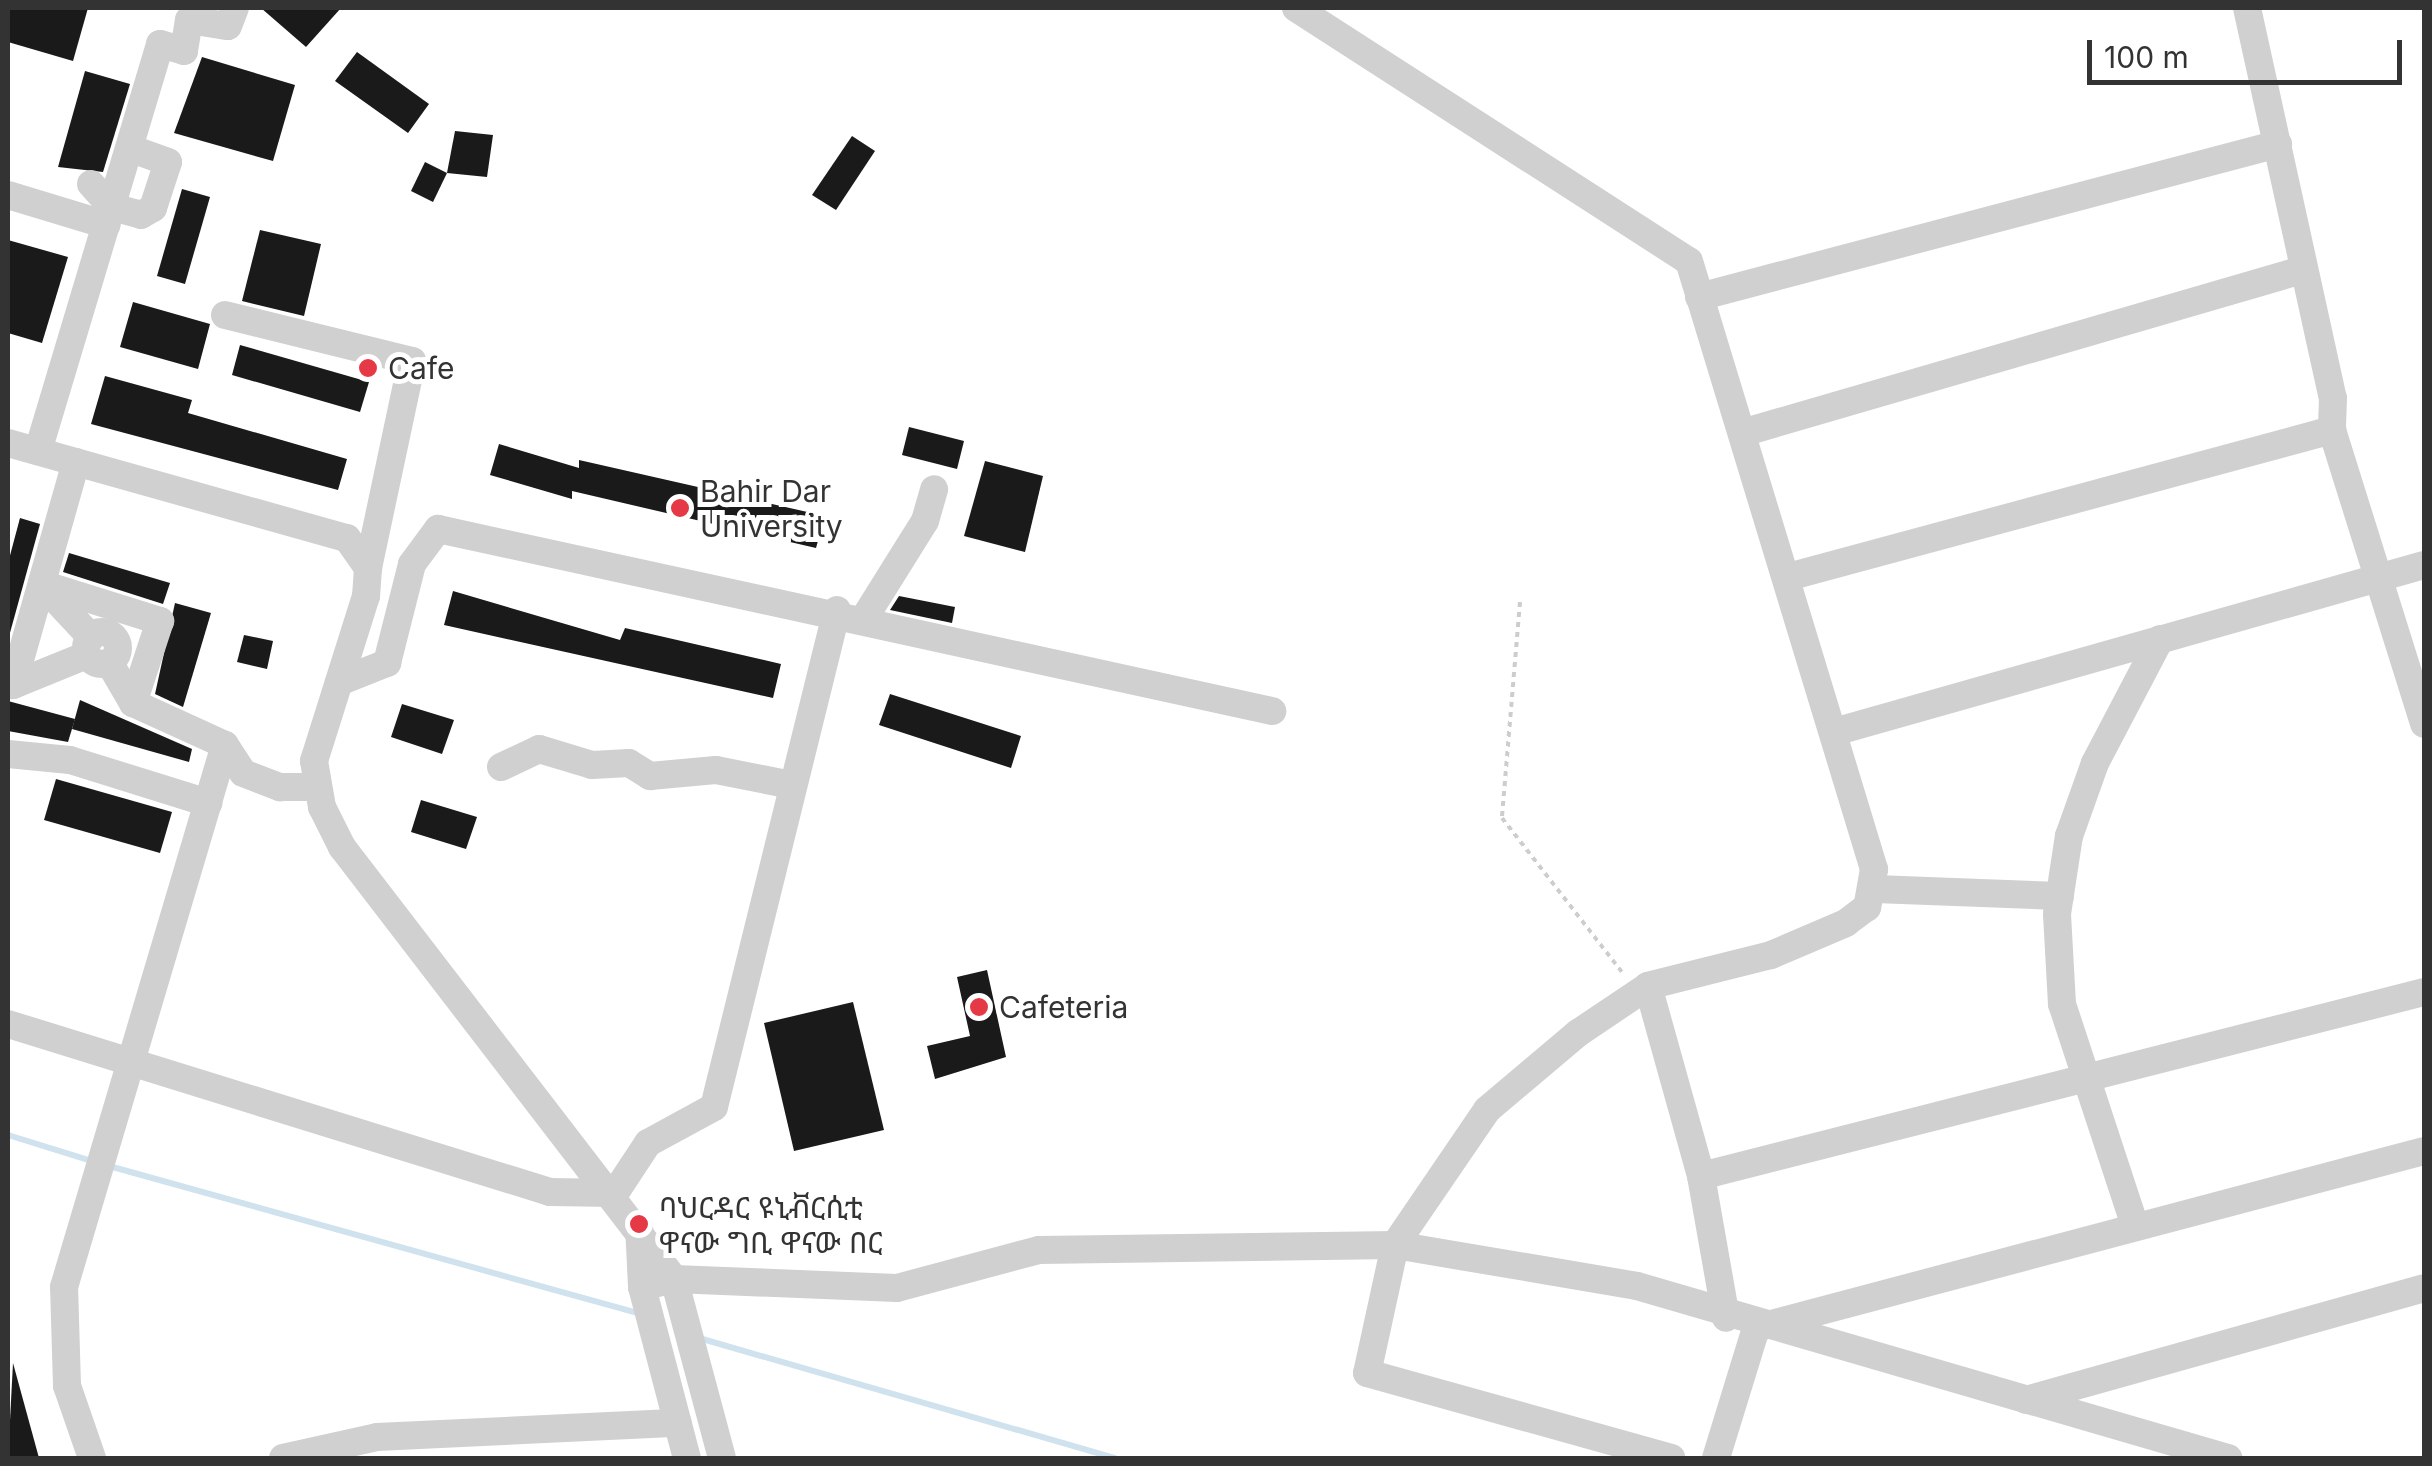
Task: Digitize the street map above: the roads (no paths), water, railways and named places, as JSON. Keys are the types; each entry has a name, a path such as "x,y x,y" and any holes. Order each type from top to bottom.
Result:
{"street":[{"path":"38,451 160,44 184,51 189,20 228,26 235,8"},
{"path":"1296,8 1688,261 1834,732 1875,889"},
{"path":"2247,8 2278,144 2332,430 2382,574 2424,724"},
{"path":"1700,296 2278,144"},
{"path":"8,195 109,216 148,212 168,174 161,154 130,148"},
{"path":"91,184 109,216"},
{"path":"1742,434 2302,270"},
{"path":"225,315 412,361 368,568 314,761 318,786 342,848 577,1157 615,1193 639,1224 674,1278 722,1458"},
{"path":"1788,578 2332,430"},
{"path":"8,442 347,538 368,568"},
{"path":"76,462 12,685 101,639 160,621 133,702"},
{"path":"615,1193 648,1143 714,1107 792,785 851,613 925,521 934,489"},
{"path":"339,682 387,663 412,564 438,530 851,613 1272,711"},
{"path":"1834,732 2424,565"},
{"path":"42,584 101,639 133,702 226,745 243,773 280,788 318,786"},
{"path":"2134,1224 2062,1004 2060,896 2095,763 2160,639"},
{"path":"92,1458 60,1332 92,1190 128,1061 226,745"},
{"path":"501,767 538,749 592,766 628,764 650,776 716,770 792,785"},
{"path":"8,754 70,760 208,802"},
{"path":"1875,889 2060,896"},
{"path":"1671,1458 1366,1373 1395,1245 1488,1110 1648,986 1771,955 1846,922 1875,889"},
{"path":"1648,986 1701,1176 1726,1318"},
{"path":"1701,1176 2084,1074 2424,992"},
{"path":"8,1024 550,1192 615,1193"},
{"path":"1756,1328 2134,1224 2424,1151"},
{"path":"639,1224 644,1298 687,1458"},
{"path":"644,1298 674,1278 897,1288 1039,1250 1395,1245 1540,1264 2228,1458"},
{"path":"2025,1400 2424,1288"},
{"path":"1716,1458 1756,1328"},
{"path":"284,1458 377,1436 678,1423"}],"waterway":[{"path":"8,1135 92,1161"},
{"path":"109,1166 641,1314"},
{"path":"699,1338 1115,1458"}],"place":[{"name":"Cafe","path":"368,368"},
{"name":"Bahir Dar University","path":"680,508"},
{"name":"Cafeteria","path":"979,1007"},
{"name":"ባህርዳር ዩኒቭርሲቲ ዋናው ግቢ ዋናው በር","path":"639,1224"}]}
